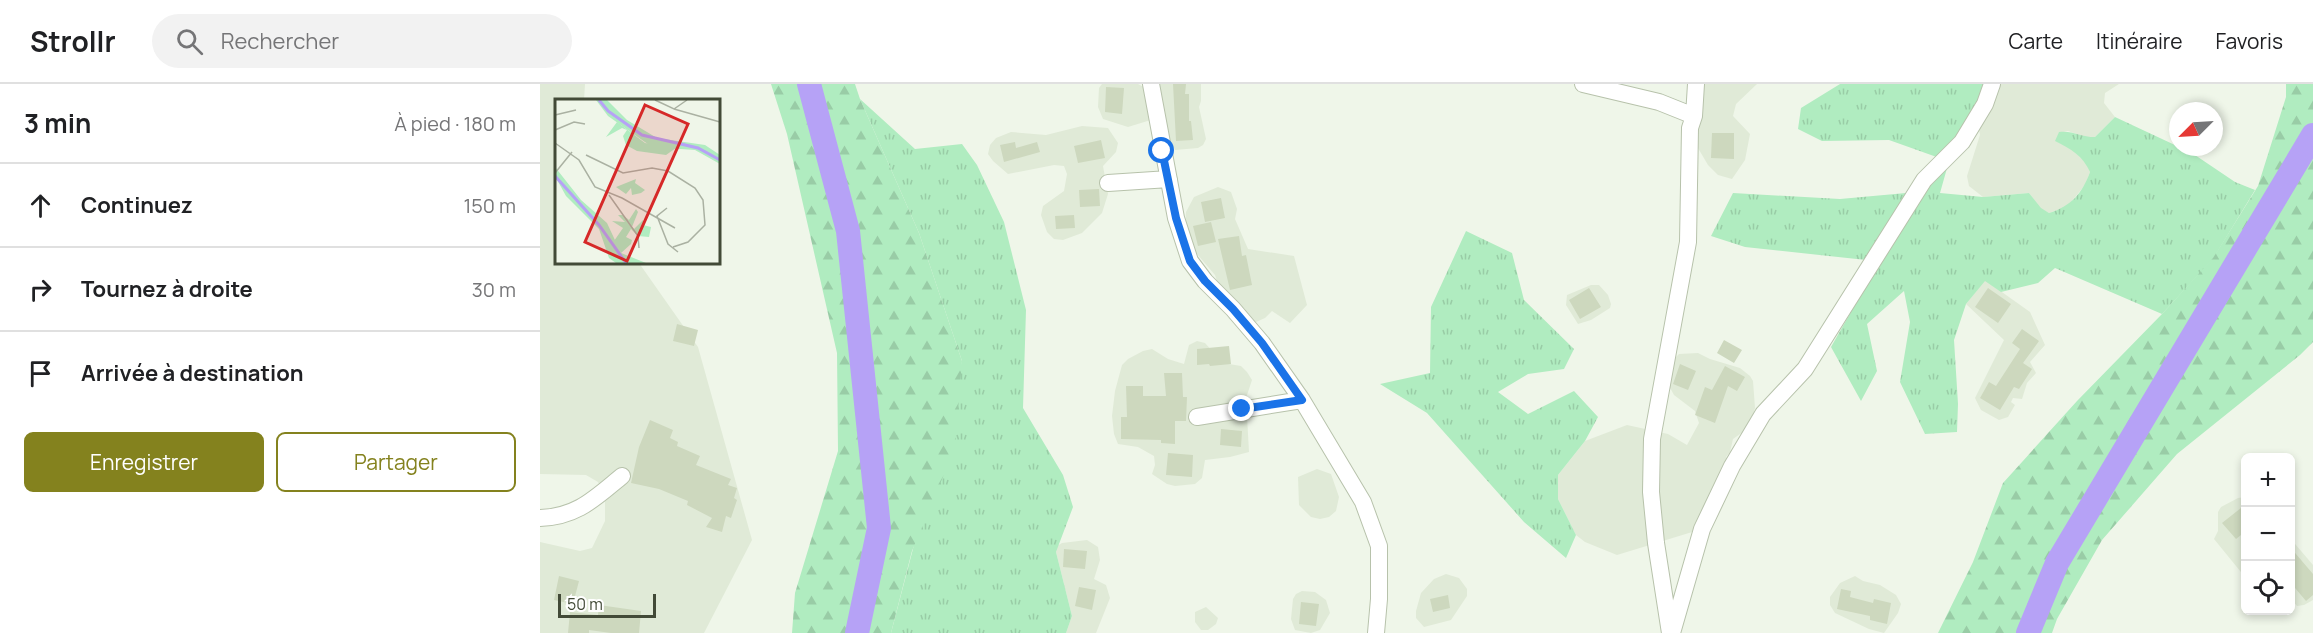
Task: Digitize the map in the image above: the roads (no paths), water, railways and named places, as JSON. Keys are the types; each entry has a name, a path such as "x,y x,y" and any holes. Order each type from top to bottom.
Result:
{"street":[{"path":"1151,84 1176,218 1190,261 1205,281 1262,343 1302,400 1363,502 1379,546 1379,599 1376,633"},
{"path":"1582,84 1659,102 1694,116"},
{"path":"1671,633 1656,543 1651,492 1652,439 1688,242 1690,129 1694,116 1696,84"},
{"path":"1671,633 1702,529 1732,465 1763,414 1805,369 1924,180 1962,142 1985,104 1992,84"},
{"path":"1108,183 1168,179"},
{"path":"1197,417 1302,400"},
{"path":"540,518 556,518 574,512 591,502 622,476"}],"waterway":[{"path":"809,84 848,231 879,528 857,633"},
{"path":"2028,633 2057,563 2313,135"}]}
